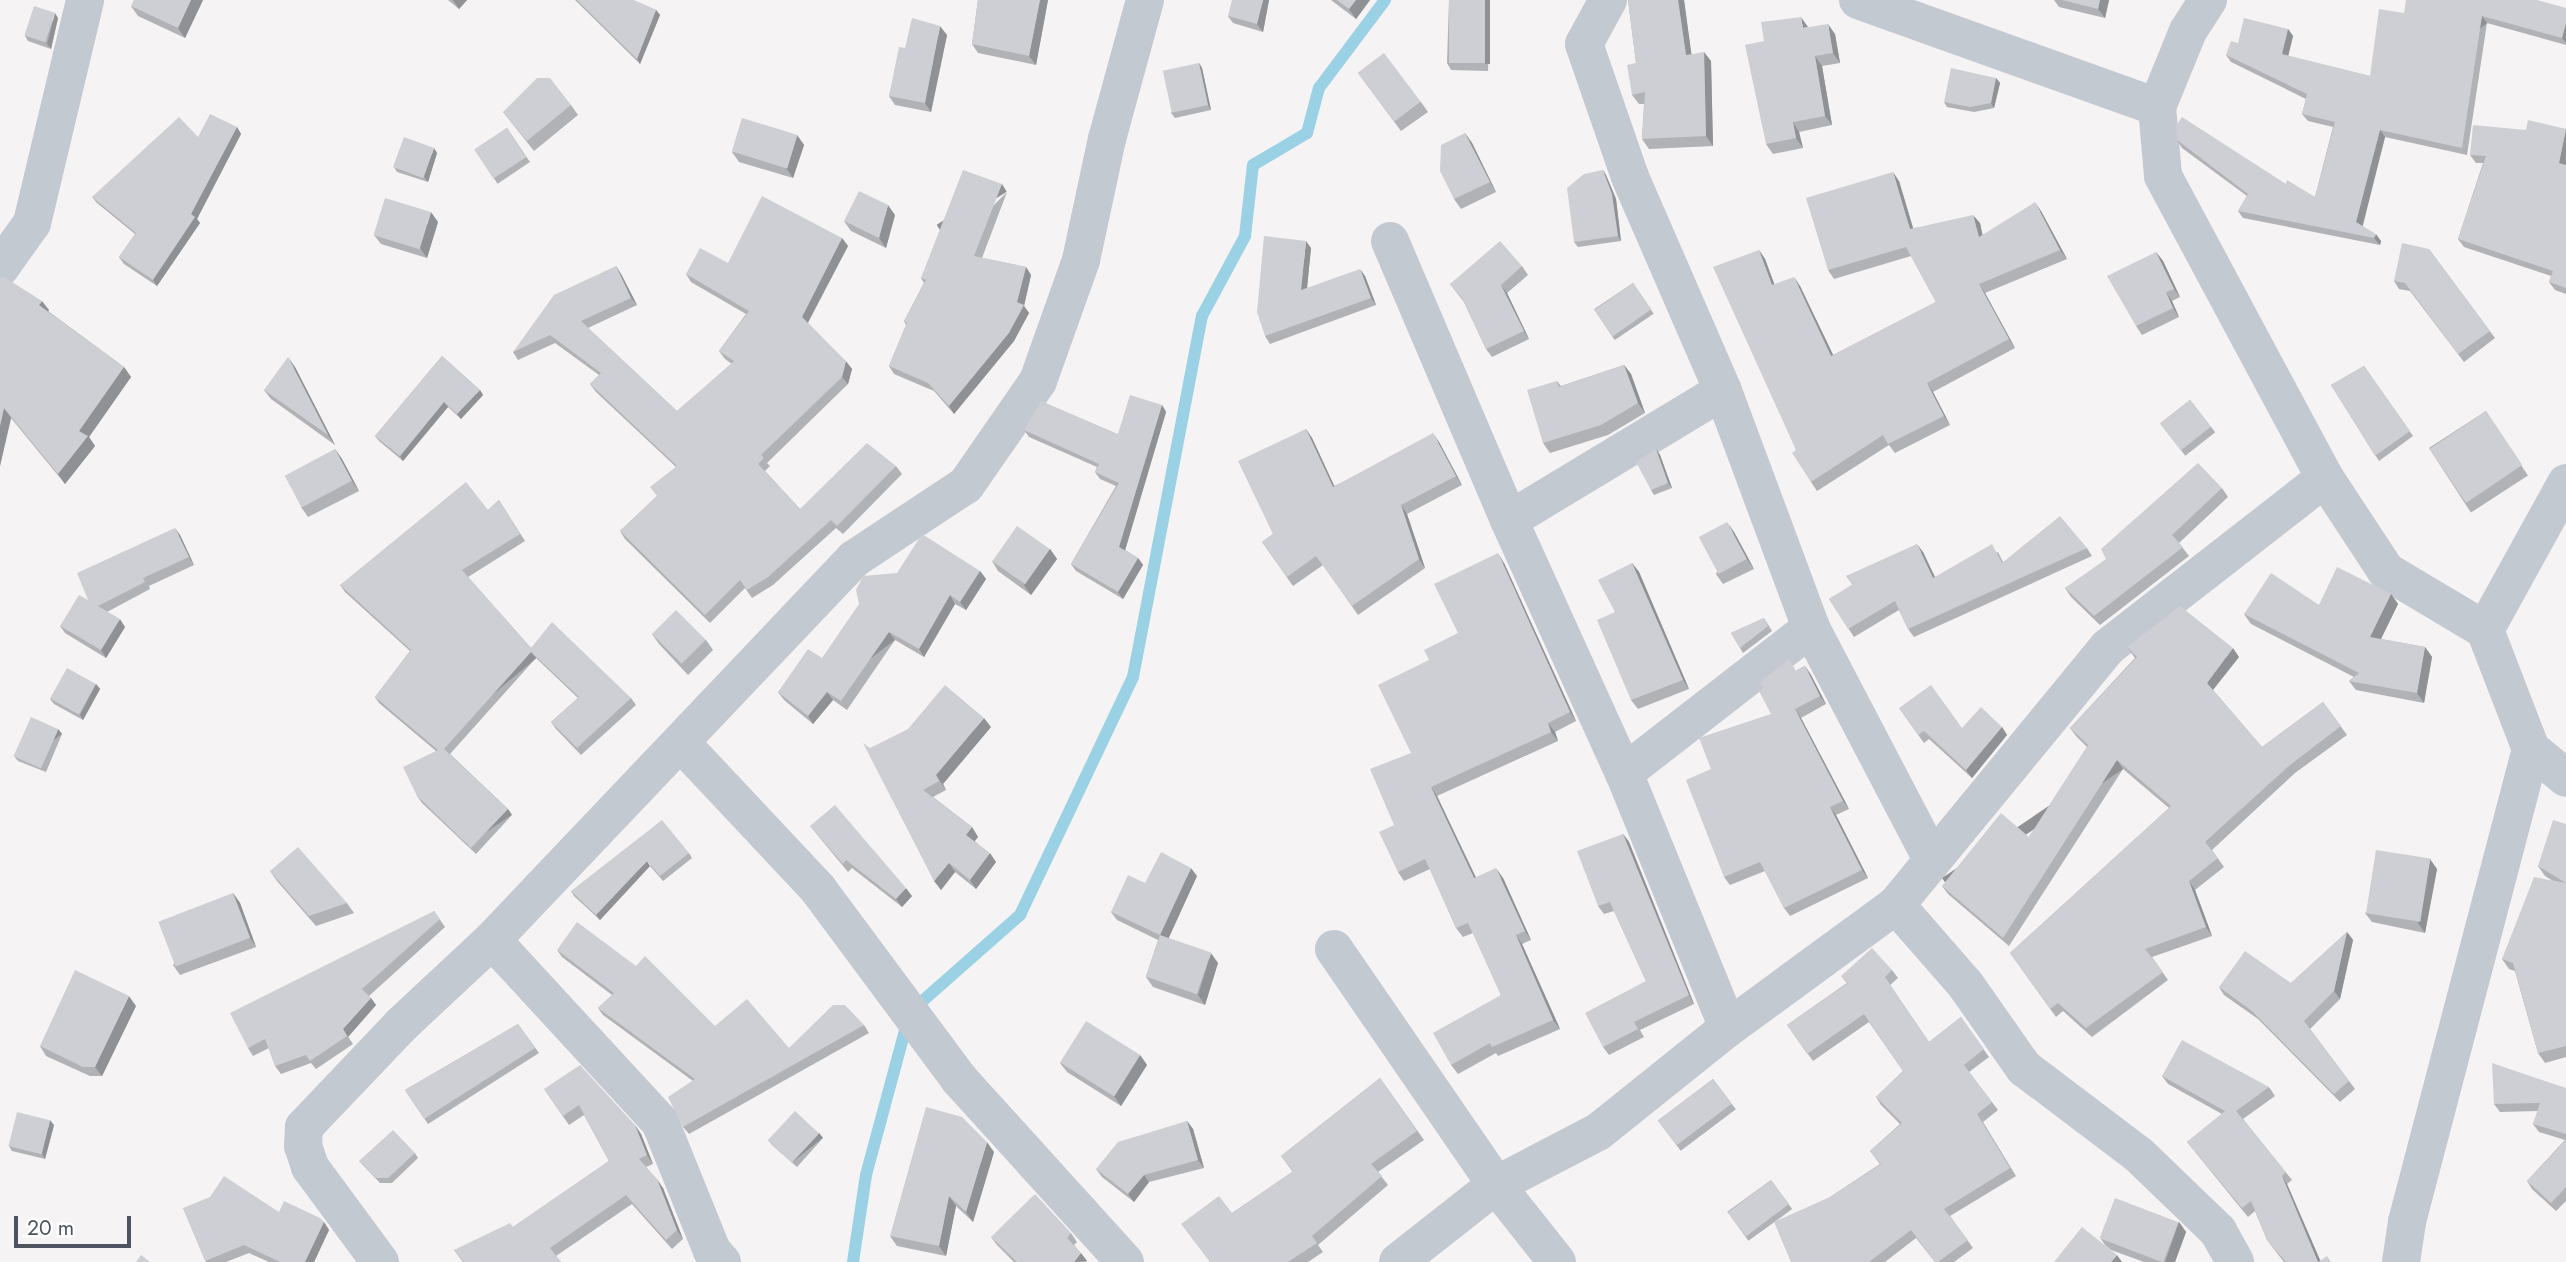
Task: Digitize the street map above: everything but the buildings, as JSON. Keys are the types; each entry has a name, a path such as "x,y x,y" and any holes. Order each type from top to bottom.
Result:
{"street":[{"path":"0,268 32,223 85,0"},
{"path":"380,1262 310,1167 303,1146 304,1127 401,1025 492,940 682,744 854,559 966,485 1038,382 1081,260 1145,0"},
{"path":"1858,0 2157,107"},
{"path":"2208,0 2188,32 2157,107 2163,176 2325,478 2386,571 2485,630 2531,749 2566,778"},
{"path":"1596,8 1584,44 1630,177 1723,391 1811,628 1930,858"},
{"path":"1390,241 1508,520 1623,774 1728,1028"},
{"path":"1508,520 1723,391"},
{"path":"1398,1262 1496,1185 1598,1132 1728,1028 1896,905 1930,858 2108,648 2325,478"},
{"path":"2485,630 2566,483"},
{"path":"1623,774 1811,628"},
{"path":"682,744 818,889 959,1079 1125,1262"},
{"path":"2402,1262 2407,1222 2531,749"},
{"path":"1896,905 1965,984 2024,1068 2140,1155 2218,1231 2235,1262"},
{"path":"492,940 660,1122 711,1258"},
{"path":"1334,949 1496,1185 1557,1262"}],"waterway":[{"path":"853,1262 866,1175 910,1012 1020,915 1133,677 1202,316 1245,236 1253,165 1307,133 1319,88 1385,0"}]}
